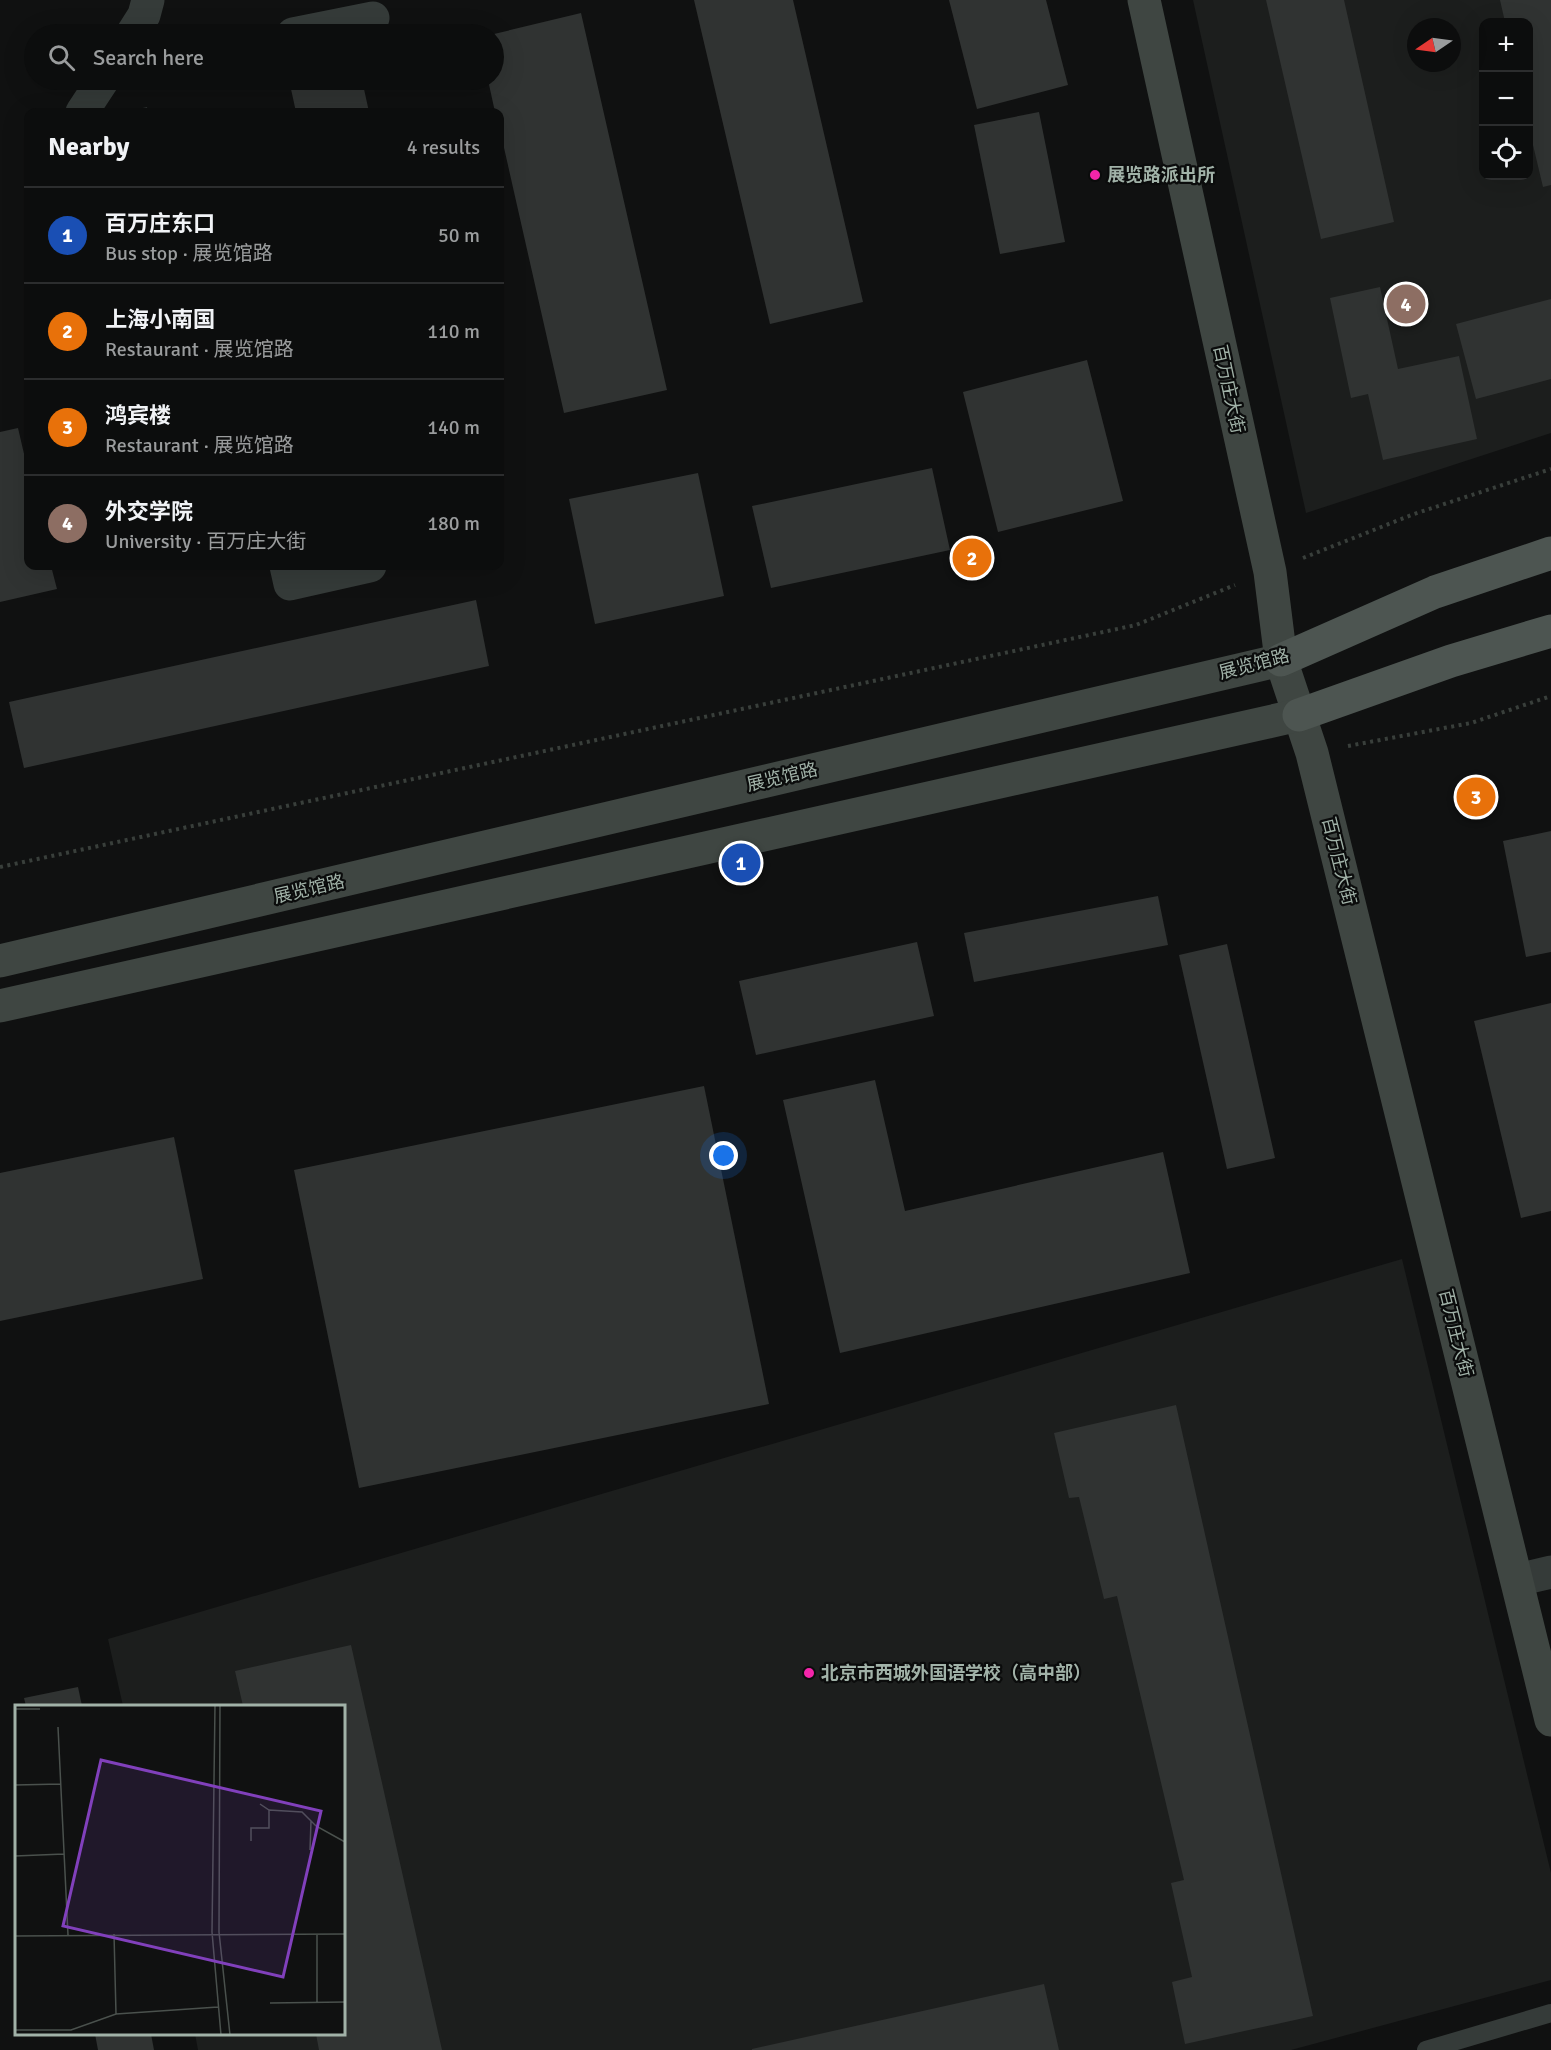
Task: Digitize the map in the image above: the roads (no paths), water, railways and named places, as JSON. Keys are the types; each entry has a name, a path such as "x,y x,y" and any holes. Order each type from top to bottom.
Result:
{"main road":[{"name":"百万庄大街","path":"1144,0 1270,572 1281,660 1312,753 1551,1720"},
{"name":"展览馆路","path":"0,961 1281,660 1435,592 1551,554"},
{"path":"0,1006 1299,715 1451,661 1551,631"}],"street":[{"path":"138,24 144,15 148,0"},
{"path":"343,24 373,18"},
{"path":"85,108 96,90"},
{"path":"287,570 290,584 352,570"},
{"path":"1517,1581 1551,1572"}],"lane":[{"path":"1426,2050 1551,2013"}],"place":[{"name":"展览路派出所","path":"1095,175"},
{"name":"外交学院","path":"1406,304"},
{"name":"上海小南国","path":"972,558"},
{"name":"鸿宾楼","path":"1476,797"},
{"name":"百万庄东口","path":"741,863"},
{"name":"北京市西城外国语学校（高中部）","path":"809,1673"}]}
